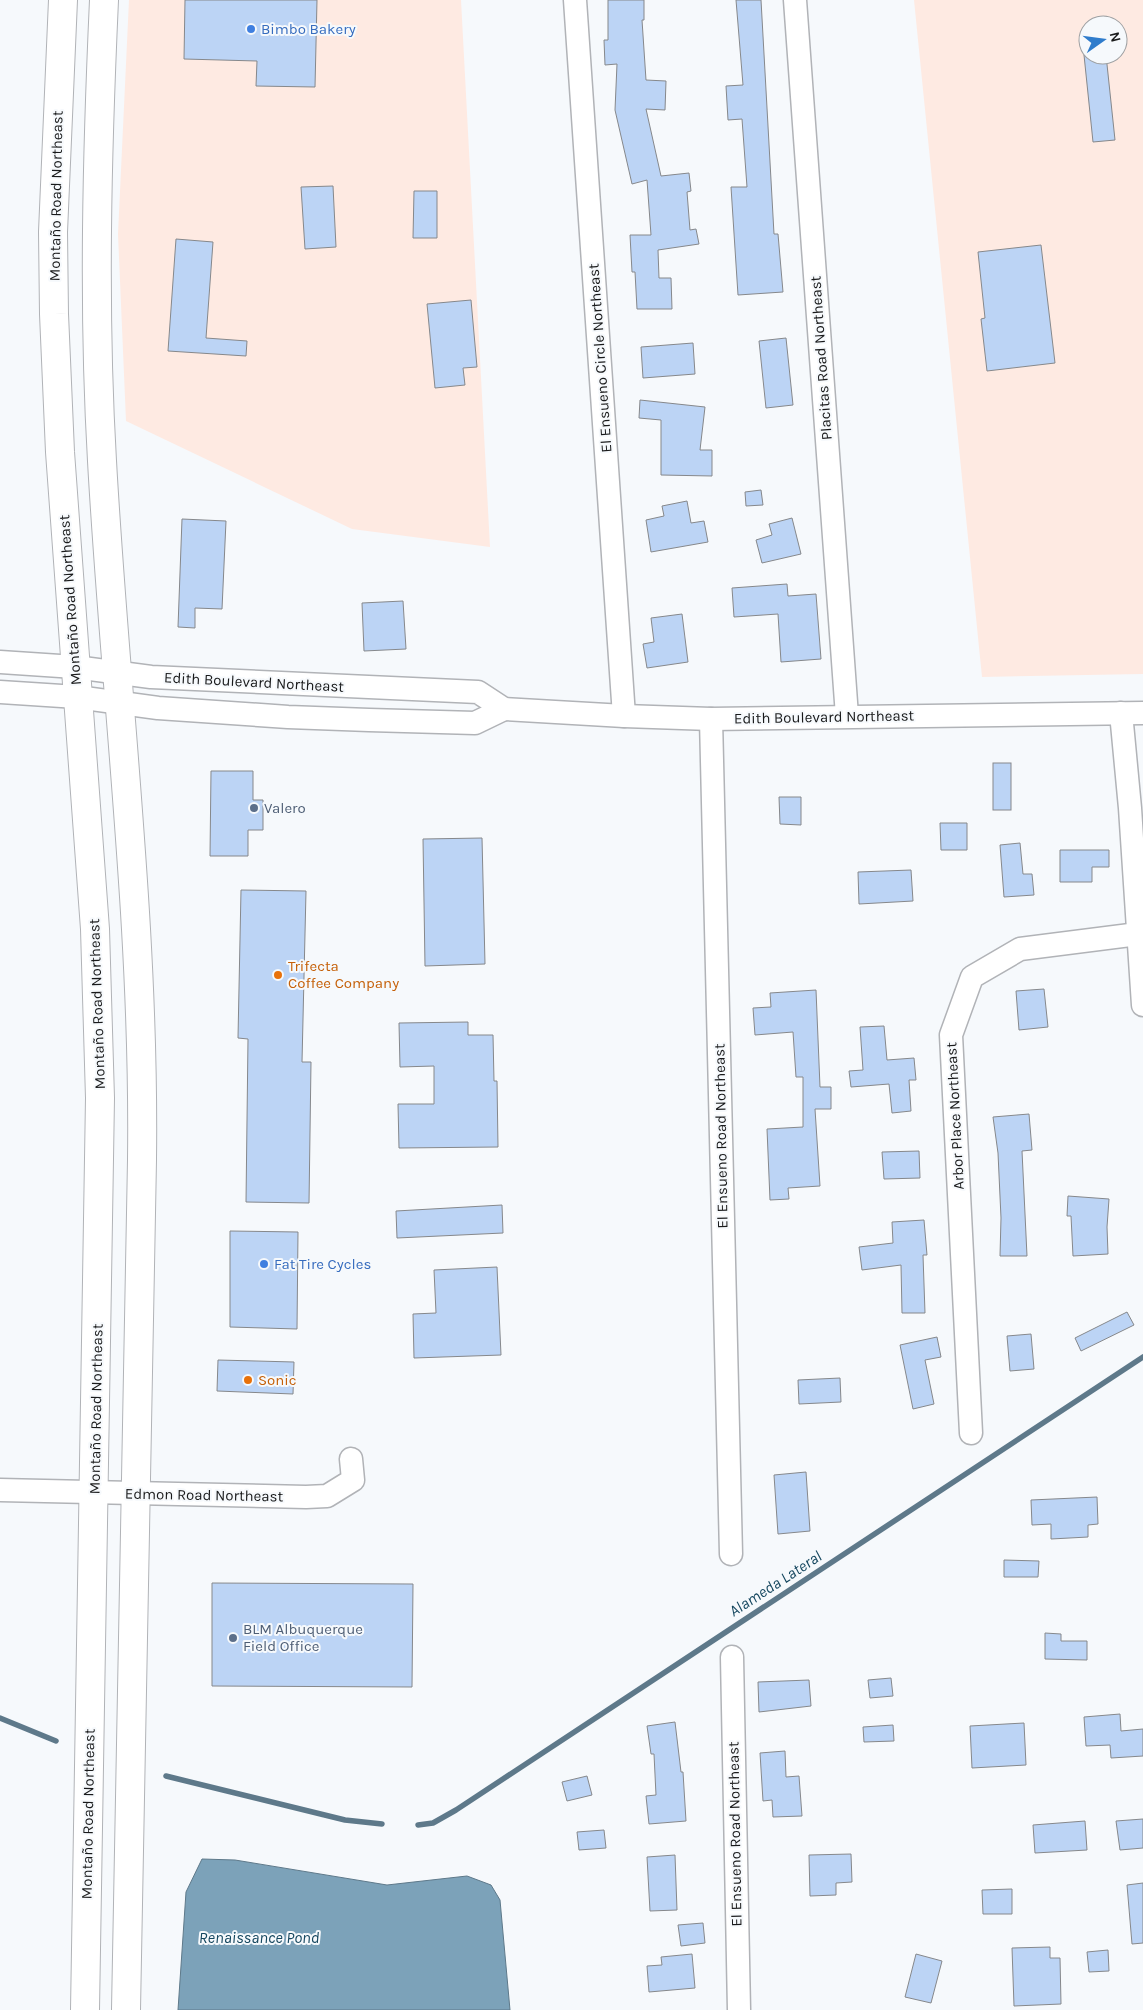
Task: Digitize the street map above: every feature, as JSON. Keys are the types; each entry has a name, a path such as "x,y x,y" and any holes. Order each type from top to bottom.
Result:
{"main road":[{"name":"Montaño Road Northeast","path":"62,0 53,232 54,314 59,444 98,983 100,1098 85,2010"},
{"path":"104,0 96,187 96,315 102,463 135,890 141,1037 142,1160 126,2010"}],"street":[{"name":"El Ensueno Circle Northeast","path":"575,0 624,716"},
{"name":"Placitas Road Northeast","path":"795,0 847,716"},
{"name":"Edith Boulevard Northeast","path":"0,662 75,667 151,677 478,692 504,709"},
{"name":"Edith Boulevard Northeast","path":"0,692 77,697 158,708 288,717 475,723 504,709 711,719 1132,713"},
{"path":"1132,713 1130,808 1143,1005"},
{"name":"El Ensueno Road Northeast","path":"711,719 731,1554"},
{"name":"Arbor Place Northeast","path":"971,1433 951,1035 972,977 1020,949 1138,934"},
{"name":"Edmon Road Northeast","path":"0,1490 135,1494 327,1496 353,1480 351,1459"},
{"name":"El Ensueno Road Northeast","path":"732,1657 738,2010"}],"shaded area":[{"path":"129,0 461,0 490,547 352,529 126,421 118,234"},
{"path":"914,0 1143,0 1143,674 982,677"}],"water":[{"name":"Renaissance Pond","path":"202,1859 235,1860 387,1885 467,1876 491,1885 500,1900 510,2010 178,2010 186,1892"}],"building":[{"name":"Bimbo Bakery","path":"185,0 317,0 315,87 256,86 257,61 184,59"},
{"path":"608,0 644,0 644,20 642,20 646,80 666,81 665,110 646,109 661,176 689,173 691,191 687,192 690,230 696,229 699,244 658,250 659,278 671,278 672,309 637,309 630,235 651,235 647,180 632,184 615,110 617,64 605,65 604,40 608,40"},
{"path":"736,0 761,0 774,234 778,234 783,292 738,295 731,187 747,187 742,119 728,120 726,86 743,85"},
{"path":"1085,65 1107,65 1115,140 1093,142"},
{"path":"333,186 336,247 305,249 301,187"},
{"path":"414,191 437,191 437,238 413,238"},
{"path":"176,239 213,242 206,338 247,341 246,356 168,351"},
{"path":"1041,245 1055,363 987,371 981,319 985,318 978,252"},
{"path":"471,300 477,367 463,368 465,385 435,388 427,304"},
{"path":"786,338 793,405 766,408 759,341"},
{"path":"693,343 695,374 643,378 641,347"},
{"path":"640,400 705,407 700,450 712,450 712,476 661,475 661,420 639,418"},
{"path":"761,490 763,505 746,506 745,492"},
{"path":"687,501 691,523 704,521 708,542 651,552 646,520 664,516 662,506"},
{"path":"792,518 801,554 762,563 756,540 772,535 769,524"},
{"path":"182,519 226,521 222,609 195,608 195,628 178,627"},
{"path":"787,584 788,596 816,594 821,659 781,662 778,614 734,617 732,588"},
{"path":"403,601 406,649 364,651 362,603"},
{"path":"682,614 688,662 647,668 643,644 654,642 651,618"},
{"path":"993,763 1011,763 1011,810 993,810"},
{"path":"211,771 253,771 253,800 263,800 263,830 248,830 248,856 210,856"},
{"path":"779,797 801,797 801,825 780,824"},
{"path":"940,823 967,823 967,850 941,850"},
{"path":"482,838 485,964 425,966 423,839"},
{"path":"1020,843 1023,874 1032,874 1034,895 1004,897 1000,845"},
{"path":"1060,850 1109,850 1109,867 1092,867 1092,882 1060,882"},
{"path":"911,870 913,901 859,904 858,872"},
{"path":"241,890 306,891 302,1062 311,1062 309,1203 246,1202 248,1039 238,1038"},
{"path":"1044,989 1048,1027 1019,1030 1016,991"},
{"path":"816,990 820,1087 831,1087 831,1109 815,1109 820,1186 788,1188 789,1199 770,1200 767,1129 803,1127 803,1077 796,1077 793,1032 755,1035 753,1008 771,1007 770,993"},
{"path":"468,1022 468,1035 493,1035 494,1081 497,1081 498,1147 399,1148 398,1104 434,1104 434,1066 400,1067 399,1023"},
{"path":"884,1026 887,1060 914,1058 916,1080 909,1080 911,1111 892,1113 889,1084 851,1087 849,1071 863,1070 860,1027"},
{"path":"1029,1114 1032,1150 1022,1151 1027,1256 1000,1256 1001,1218 998,1153 993,1117"},
{"path":"919,1151 920,1178 884,1179 882,1152"},
{"path":"1068,1196 1109,1199 1108,1254 1073,1256 1071,1216 1067,1216"},
{"path":"502,1205 503,1233 397,1238 396,1211"},
{"path":"924,1220 927,1255 923,1255 925,1313 902,1313 901,1265 862,1270 859,1247 893,1243 892,1222"},
{"name":"Fat Tire Cycles","path":"230,1231 298,1232 297,1329 230,1327"},
{"path":"497,1267 501,1355 414,1358 413,1314 436,1313 434,1270"},
{"path":"1127,1312 1134,1325 1081,1351 1075,1338"},
{"path":"1031,1334 1034,1369 1010,1371 1007,1336"},
{"path":"937,1337 941,1357 925,1360 934,1404 913,1409 900,1345"},
{"path":"218,1360 294,1362 293,1394 217,1391"},
{"path":"840,1378 841,1402 799,1404 798,1380"},
{"path":"806,1472 810,1531 778,1534 774,1475"},
{"path":"1097,1497 1098,1524 1088,1525 1088,1537 1051,1539 1051,1524 1032,1525 1031,1500"},
{"path":"1004,1560 1039,1561 1038,1577 1004,1577"},
{"path":"212,1583 413,1584 412,1687 212,1686"},
{"path":"1045,1633 1061,1634 1061,1641 1087,1641 1087,1660 1045,1659"},
{"path":"891,1678 893,1696 870,1698 868,1680"},
{"path":"809,1680 811,1706 759,1712 758,1682"},
{"path":"1120,1714 1121,1731 1143,1729 1143,1756 1111,1758 1110,1745 1086,1746 1084,1717"},
{"path":"675,1722 681,1772 683,1772 686,1821 649,1824 646,1796 656,1795 654,1754 651,1754 647,1726"},
{"path":"1024,1723 1026,1765 972,1768 970,1726"},
{"path":"893,1725 894,1741 864,1742 863,1727"},
{"path":"785,1751 786,1777 799,1776 802,1816 773,1817 772,1800 763,1801 760,1753"},
{"path":"587,1776 592,1795 567,1801 562,1782"},
{"path":"1143,1819 1143,1848 1120,1850 1116,1821"},
{"path":"1085,1821 1087,1850 1035,1853 1033,1825"},
{"path":"604,1830 606,1848 579,1850 577,1832"},
{"path":"851,1854 852,1882 836,1883 836,1895 810,1896 809,1855"},
{"path":"675,1855 677,1910 650,1911 647,1857"},
{"path":"1143,1883 1143,1943 1132,1944 1127,1885"},
{"path":"1012,1889 1012,1914 983,1914 982,1890"},
{"path":"703,1923 705,1943 681,1946 678,1925"},
{"path":"1050,1947 1050,1958 1060,1958 1061,2004 1014,2006 1012,1948"},
{"path":"1108,1950 1109,1971 1089,1972 1087,1952"},
{"path":"692,1954 695,1988 649,1992 647,1966 662,1965 661,1957"},
{"path":"916,1954 942,1961 931,2003 905,1997"}],"waterway":[{"name":"Alameda Lateral","path":"418,1825 433,1823 456,1810 1143,1357"},
{"path":"0,1718 56,1741"},
{"path":"166,1776 345,1820 382,1824"}],"place":[{"name":"Bimbo Bakery","path":"251,29"},
{"name":"Valero","path":"254,808"},
{"name":"Trifecta Coffee Company","path":"278,975"},
{"name":"Fat Tire Cycles","path":"264,1264"},
{"name":"Sonic","path":"248,1380"},
{"name":"BLM Albuquerque Field Office","path":"233,1638"}]}
